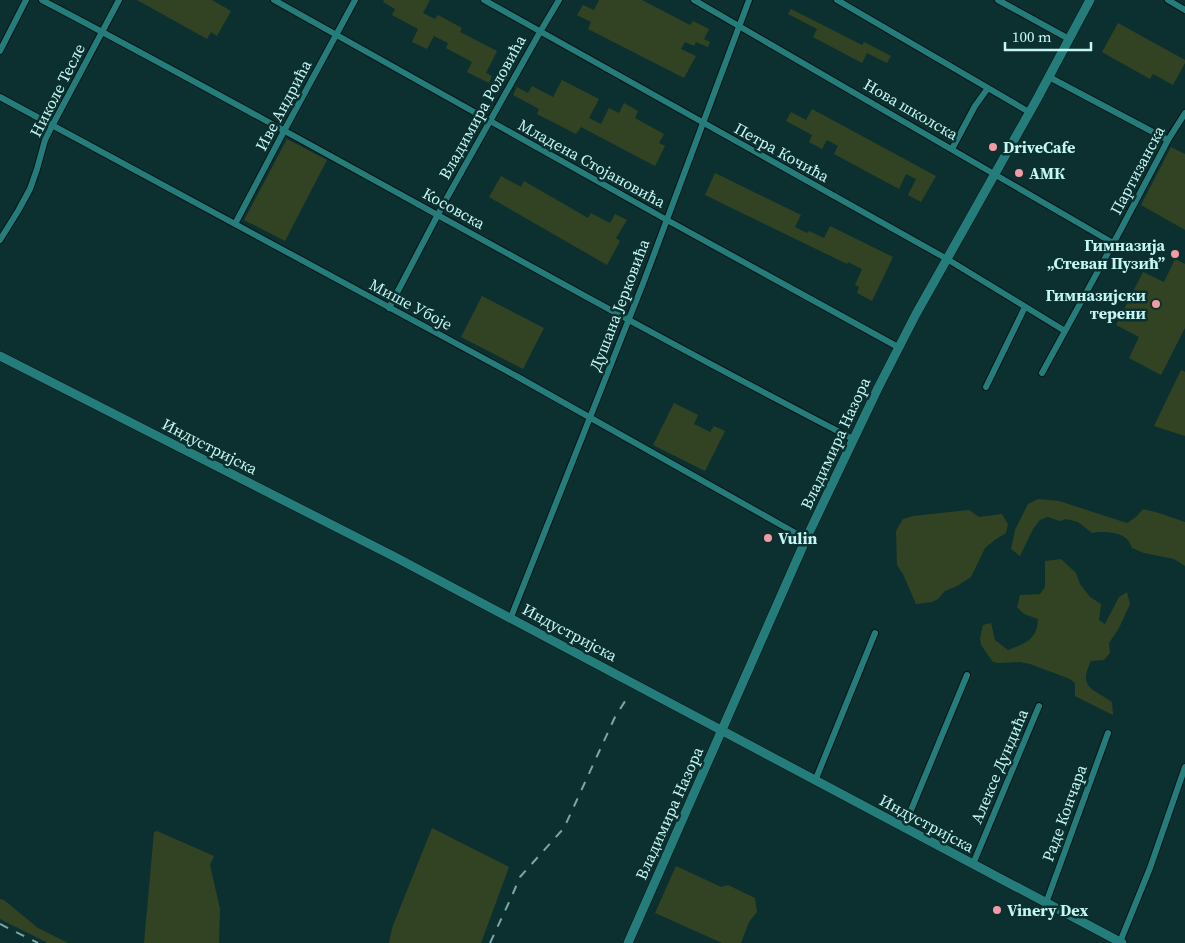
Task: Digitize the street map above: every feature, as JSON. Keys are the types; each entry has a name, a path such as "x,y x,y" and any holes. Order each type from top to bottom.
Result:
{"main road":[{"name":"Владимира Назора","path":"628,943 806,539 898,346 1049,77 1090,0"},
{"name":"Индустријска","path":"0,356 511,617 815,781 1121,942"}],"street":[{"path":"0,51 26,0"},
{"name":"Косовска","path":"42,0 853,439"},
{"name":"Николе Тесле","path":"0,240 30,189 45,140 119,0"},
{"name":"Младена Стојановића","path":"274,0 490,122 898,346"},
{"name":"Иве Андрића","path":"235,224 355,0"},
{"name":"Петра Кочића","path":"484,0 946,259 1065,331"},
{"name":"Владимира Роловића","path":"389,308 438,215 559,0"},
{"name":"Нова школска","path":"694,0 1113,243"},
{"name":"Душана Јерковића","path":"511,617 629,319 749,0"},
{"path":"837,0 1029,112"},
{"path":"998,0 1069,39"},
{"path":"1168,0 1185,10"},
{"path":"1049,77 1168,140"},
{"path":"952,148 975,106 988,88"},
{"name":"Мише Убоје","path":"0,97 590,417 806,539"},
{"name":"Партизанска","path":"1042,373 1168,140 1185,113"},
{"path":"986,387 1025,307"},
{"path":"815,781 875,633"},
{"path":"904,827 967,675"},
{"name":"Алексе Дундића","path":"972,864 1039,706"},
{"name":"Раде Кончара","path":"1046,903 1108,733"},
{"path":"1121,942 1150,868 1185,767"}],"green space":[{"path":"137,0 212,0 231,11 217,36 211,32 207,39"},
{"path":"384,0 430,0 423,13 435,19 438,15 462,28 460,32 497,51 486,73 492,76 489,83 467,72 472,62 446,48 448,43 434,36 427,49 412,42 418,29 392,15 395,9 383,2"},
{"path":"599,0 642,0 690,25 693,21 709,29 704,39 710,42 708,47 696,42 694,46 685,42 681,49 696,56 684,78 588,29 591,22 577,15 583,5 594,10"},
{"path":"791,9 862,45 864,42 891,56 887,63 867,53 862,63 813,37 817,29 788,14"},
{"path":"1118,23 1185,60 1173,85 1153,74 1150,79 1102,52"},
{"path":"562,80 599,99 589,118 601,124 609,108 619,113 624,103 638,111 635,118 664,134 659,143 665,146 655,166 581,127 576,134 537,114 539,109 513,95 517,87 528,93 532,86 553,97"},
{"path":"812,109 936,176 921,202 908,195 916,179 906,174 899,189 834,154 838,146 827,140 822,149 809,142 812,135 786,121 791,112 806,120"},
{"path":"287,139 327,160 285,241 244,220"},
{"path":"1171,147 1185,154 1185,230 1141,205"},
{"path":"715,173 801,215 795,227 807,233 809,231 824,238 830,226 893,257 872,301 857,293 859,287 855,285 862,269 848,262 847,264 705,195"},
{"path":"501,176 521,187 524,181 588,218 591,213 610,223 615,214 627,220 616,238 620,241 607,265 489,197"},
{"name":"Гимназијски терени","path":"1175,259 1185,264 1185,328 1161,375 1129,358 1139,337 1116,325 1143,272 1164,282"},
{"path":"482,296 544,328 523,369 461,337"},
{"path":"1181,370 1185,372 1185,436 1154,426"},
{"path":"674,403 698,415 694,424 710,432 714,426 725,431 705,471 653,445"},
{"path":"1038,499 1059,501 1127,523 1143,509 1185,522 1185,566 1174,559 1144,553 1132,548 1128,540 1121,535 1106,532 1092,533 1078,522 1066,519 1060,521 1048,517 1040,520 1033,529 1020,556 1011,549 1015,530 1028,504"},
{"path":"969,510 979,517 1002,514 1008,524 1006,533 985,548 971,577 945,591 938,599 932,602 916,604 897,565 896,531 903,519 913,516"},
{"path":"1061,559 1076,573 1080,584 1090,597 1101,604 1099,620 1105,624 1119,597 1127,592 1130,604 1119,628 1109,643 1110,653 1104,660 1091,661 1086,677 1089,686 1093,690 1112,702 1113,715 1075,696 1075,683 1070,679 1030,664 993,662 981,645 980,638 983,625 991,623 995,640 1008,650 1025,643 1033,636 1038,619 1024,614 1017,607 1020,595 1040,594 1045,587 1045,561"},
{"path":"432,828 509,867 481,943 389,943 392,928"},
{"path":"157,831 214,856 210,865 220,909 219,943 144,943 154,832"},
{"path":"676,866 721,887 728,885 755,898 757,912 749,922 741,943 722,943 655,913"},
{"path":"0,899 4,900 38,928 68,943 48,943 0,919"}],"railway":[{"path":"490,943 520,877 564,828 615,717 629,695"},
{"path":"0,924 38,943"}],"place":[{"name":"DriveCafe","path":"993,147"},
{"name":"АМК","path":"1019,173"},
{"name":"Гимназија „Стеван Пузић”","path":"1175,254"},
{"name":"Гимназијски терени","path":"1156,304"},
{"name":"Vulin","path":"768,538"},
{"name":"Vinery Dex","path":"997,910"}]}
